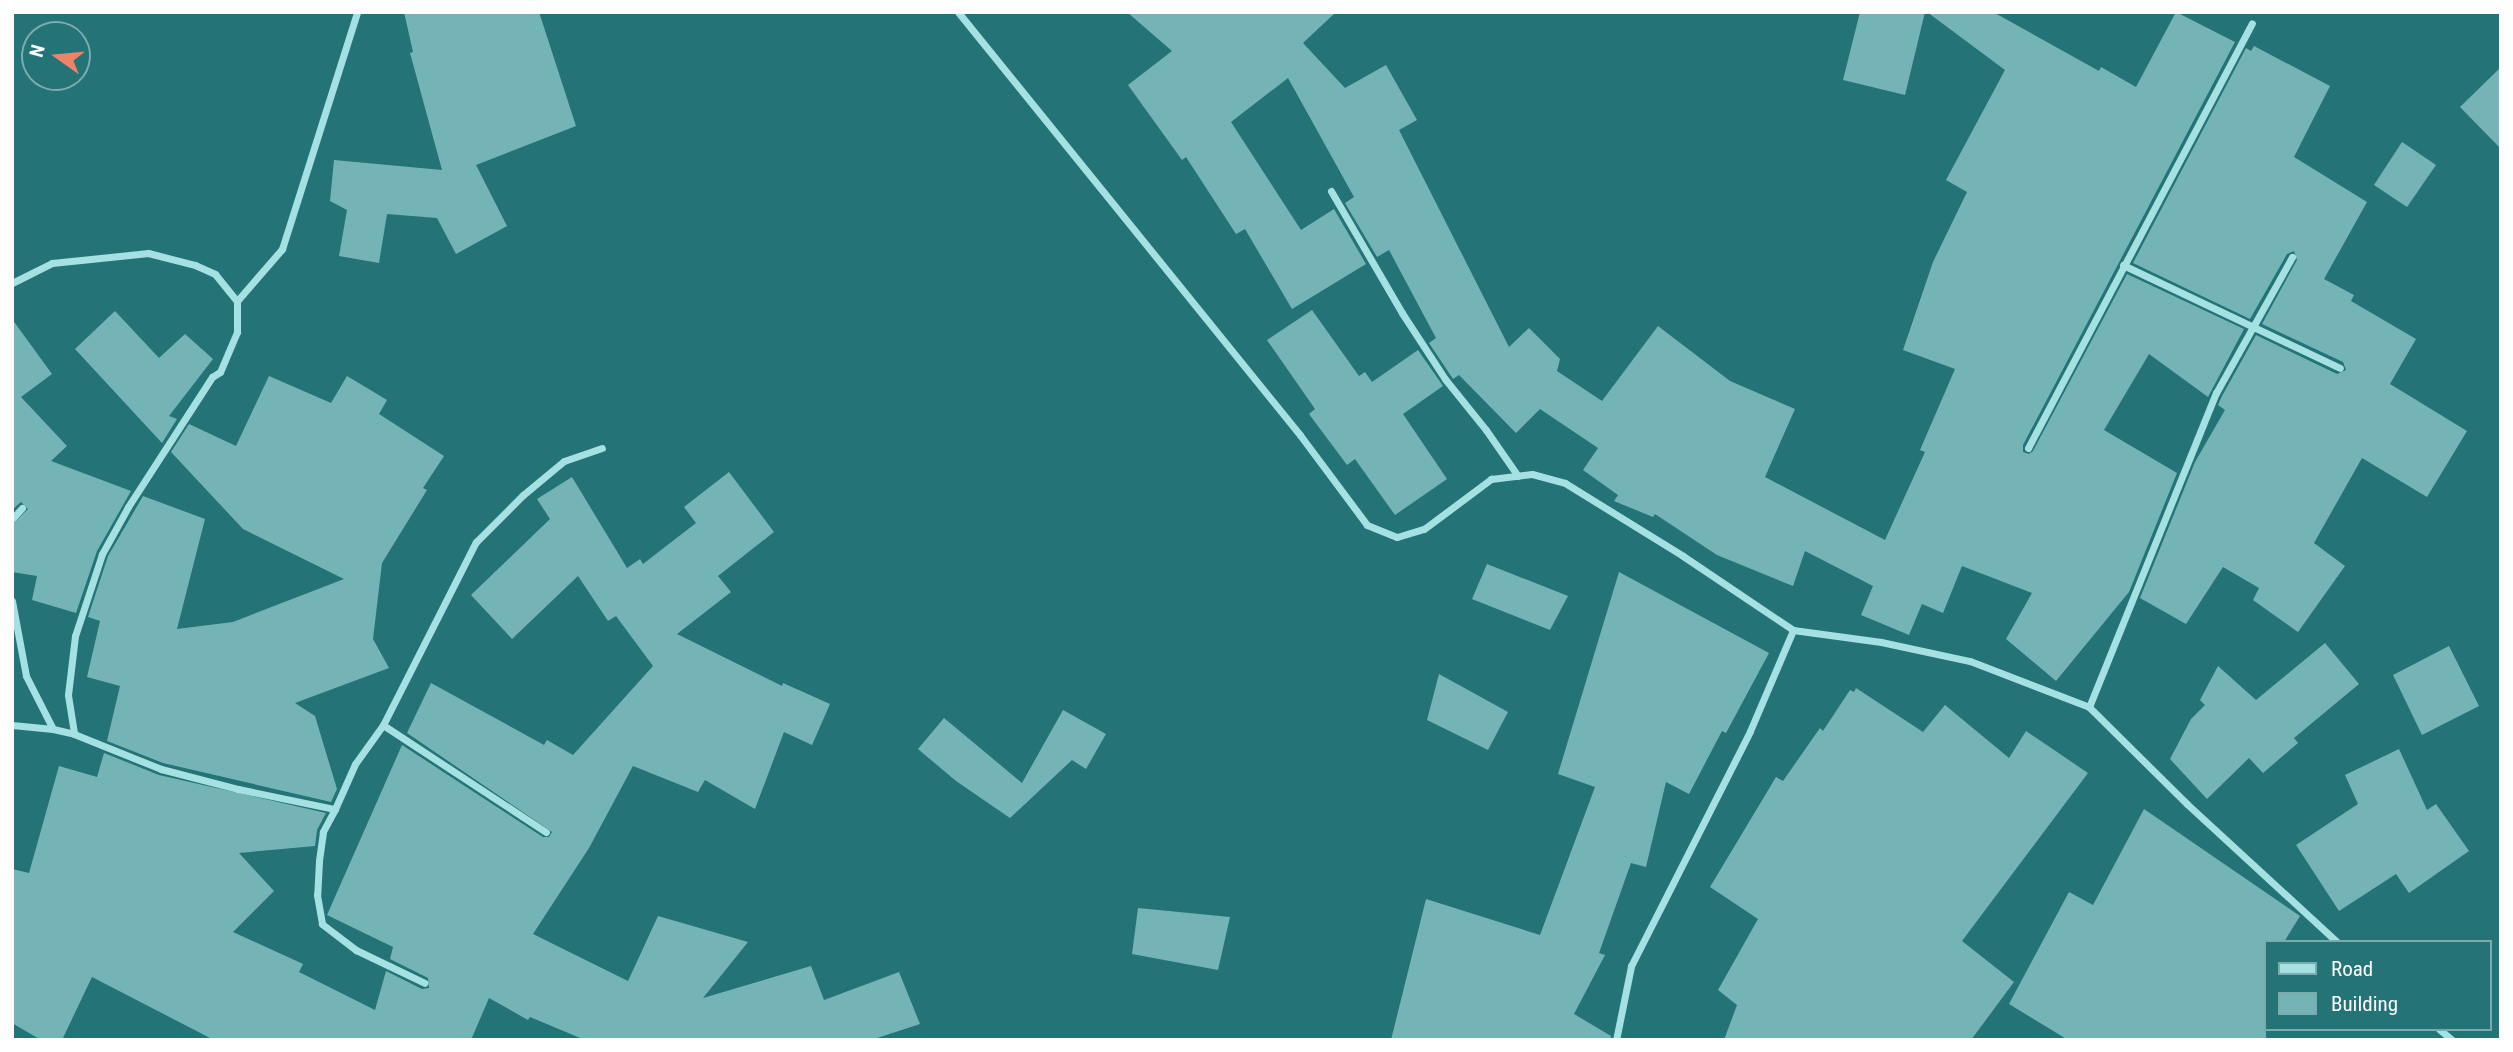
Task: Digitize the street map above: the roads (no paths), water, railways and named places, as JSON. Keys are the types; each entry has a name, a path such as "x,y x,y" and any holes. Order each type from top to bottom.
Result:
{"street":[{"path":"237,300 282,249 357,12"},
{"path":"958,12 1300,435 1367,525 1396,537 1424,529 1491,479 1532,474 1566,483 1683,555 1793,630 1881,642 1970,661 2089,707 2187,804 2335,940"},
{"path":"2028,448 2252,23"},
{"path":"1331,191 1430,357 1518,476"},
{"path":"12,283 52,263 149,253 195,265 215,274 237,300 237,332 220,372 212,377 205,387 128,507 102,554 75,636 68,695 74,734"},
{"path":"2089,707 2216,393 2292,257"},
{"path":"2123,265 2340,368"},
{"path":"425,983 356,950 322,924 317,895 323,832 355,764 383,726 476,542 523,495 564,461 602,448"},
{"path":"12,519 22,508"},
{"path":"12,601 26,676 53,729"},
{"path":"1616,1040 1631,966 1750,731 1793,630"},
{"path":"12,726 53,729 74,734 161,769 238,789 335,809"},
{"path":"383,726 546,831"}]}
